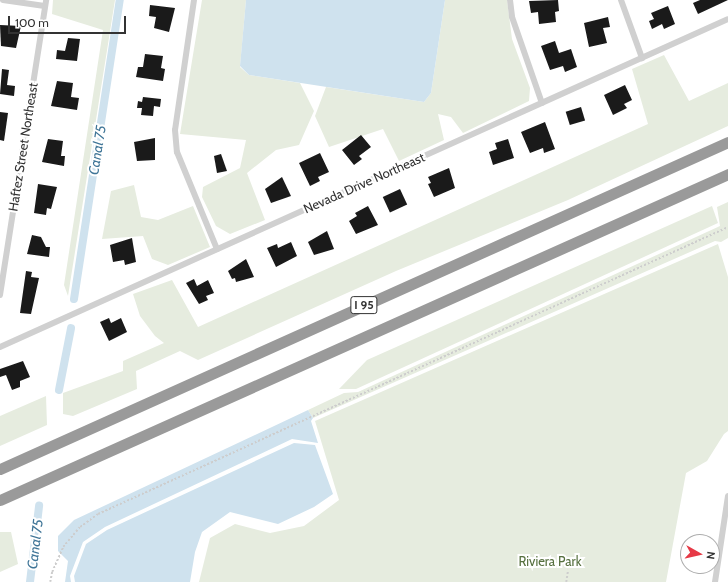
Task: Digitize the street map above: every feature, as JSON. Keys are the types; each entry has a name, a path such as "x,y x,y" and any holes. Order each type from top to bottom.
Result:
{"highway":[{"name":"I 95","path":"0,469 728,142"},
{"name":"I 95","path":"0,500 728,174"}],"street":[{"path":"3,0 46,3"},
{"path":"194,0 176,118 177,152 218,249"},
{"path":"510,0 512,17 542,103"},
{"path":"622,0 642,58"},
{"name":"Haftez Street Northeast","path":"0,295 46,3"},
{"name":"Nevada Drive Northeast","path":"0,347 728,19"},
{"path":"715,582 728,496"}],"path":[{"path":"50,582 52,572 63,546 80,527 98,514 728,227"},
{"path":"566,582 568,570"}],"green space":[{"path":"53,0 115,0 68,296 64,285 103,30 52,14"},
{"path":"202,0 246,0 240,67 249,75 300,83 314,111 299,145 276,150 247,173 265,220 230,234 216,226 202,197 203,187 240,168 246,140 180,134"},
{"path":"445,0 507,0 512,39 530,88 529,101 463,133 451,117 438,114 444,140 399,161 383,129 329,147 315,116 326,87 424,102 431,93"},
{"path":"664,55 689,101 728,83 728,126 568,200 396,271 198,360 180,351 136,371 137,389 73,416 63,414 63,393 123,371 123,361 164,343 155,336 140,316 133,294 172,280 198,327 648,124 632,69"},
{"path":"134,185 141,217 158,220 193,206 210,247 168,265 152,259 143,236 102,239 111,191"},
{"path":"728,202 728,238 721,242 715,241 313,418 308,410 344,393 358,392 720,226 717,207"},
{"path":"712,206 718,223 356,389 339,389 367,360"},
{"name":"Riviera Park","path":"718,244 728,277 728,431 724,434 707,461 686,473 666,582 199,582 210,538 235,524 270,533 304,526 339,500 315,421"},
{"path":"46,396 47,425 0,446 0,416"},
{"path":"0,532 11,532 18,564 0,572"}],"water":[{"path":"246,0 445,0 431,93 424,102 249,75 240,66"},
{"path":"308,410 313,418 311,421 318,443 292,439 105,527 83,542 70,576 71,582 65,582 68,561 58,551 58,536 74,520"},
{"path":"294,443 315,445 333,494 314,507 278,524 230,512 202,532 195,552 190,582 75,582 74,576 86,544 107,530"}],"building":[{"path":"558,0 559,11 555,12 556,22 539,24 538,12 531,13 529,1"},
{"path":"700,0 728,0 698,14 693,3"},
{"path":"150,5 175,8 169,32 154,28 156,17 149,16"},
{"path":"668,6 675,24 664,29 662,24 652,29 649,21 654,19 651,13"},
{"path":"608,17 610,27 603,28 607,43 589,47 584,23"},
{"path":"0,25 21,26 16,48 1,46"},
{"path":"68,38 80,39 77,61 56,59 57,50 65,51"},
{"path":"555,41 559,53 571,49 577,67 565,72 563,66 550,70 541,46"},
{"path":"145,54 163,56 161,68 165,69 163,81 136,77 138,67 143,67"},
{"path":"2,69 9,70 7,85 15,86 14,96 0,94"},
{"path":"57,81 73,83 71,97 79,98 77,110 51,106"},
{"path":"625,85 632,100 624,104 627,108 613,115 604,95"},
{"path":"143,97 161,99 160,107 154,106 153,116 141,115 142,108 137,108 138,101 142,102"},
{"path":"581,107 585,120 570,125 566,112"},
{"path":"0,112 8,113 4,141 0,140"},
{"path":"545,122 555,149 544,153 543,148 530,153 521,132"},
{"path":"361,135 371,147 359,156 362,159 354,165 342,150"},
{"path":"155,138 155,160 137,161 134,142"},
{"path":"48,139 63,141 61,156 65,156 64,166 42,162"},
{"path":"508,139 514,158 493,165 489,152 497,149 495,143"},
{"path":"320,153 329,172 318,177 320,181 310,186 299,163"},
{"path":"221,154 227,171 217,173 214,156"},
{"path":"449,168 455,188 434,197 428,184 431,183 428,177"},
{"path":"282,177 291,196 271,203 265,189"},
{"path":"38,184 57,187 51,209 47,208 46,215 34,213"},
{"path":"400,189 407,204 390,212 383,197"},
{"path":"368,206 378,225 356,234 349,221 357,216 355,213"},
{"path":"327,231 334,249 314,255 308,242"},
{"path":"32,235 41,237 46,247 50,247 49,257 27,254"},
{"path":"132,238 136,262 125,265 124,260 113,262 110,245"},
{"path":"291,242 297,256 276,267 267,248 277,244 278,248"},
{"path":"246,259 254,277 236,282 235,278 232,279 228,271"},
{"path":"26,271 32,272 31,277 39,278 31,314 20,313"},
{"path":"194,279 197,286 208,280 214,293 206,296 208,300 199,304 186,283"},
{"path":"109,318 111,323 121,318 127,332 109,341 100,322"},
{"path":"23,361 30,377 20,381 20,387 12,390 6,375 0,377 0,369"}],"waterway":[{"name":"Canal 75","path":"74,299 120,0"},
{"name":"Canal 75","path":"59,390 71,328"},
{"name":"Canal 75","path":"30,582 39,506"}]}
